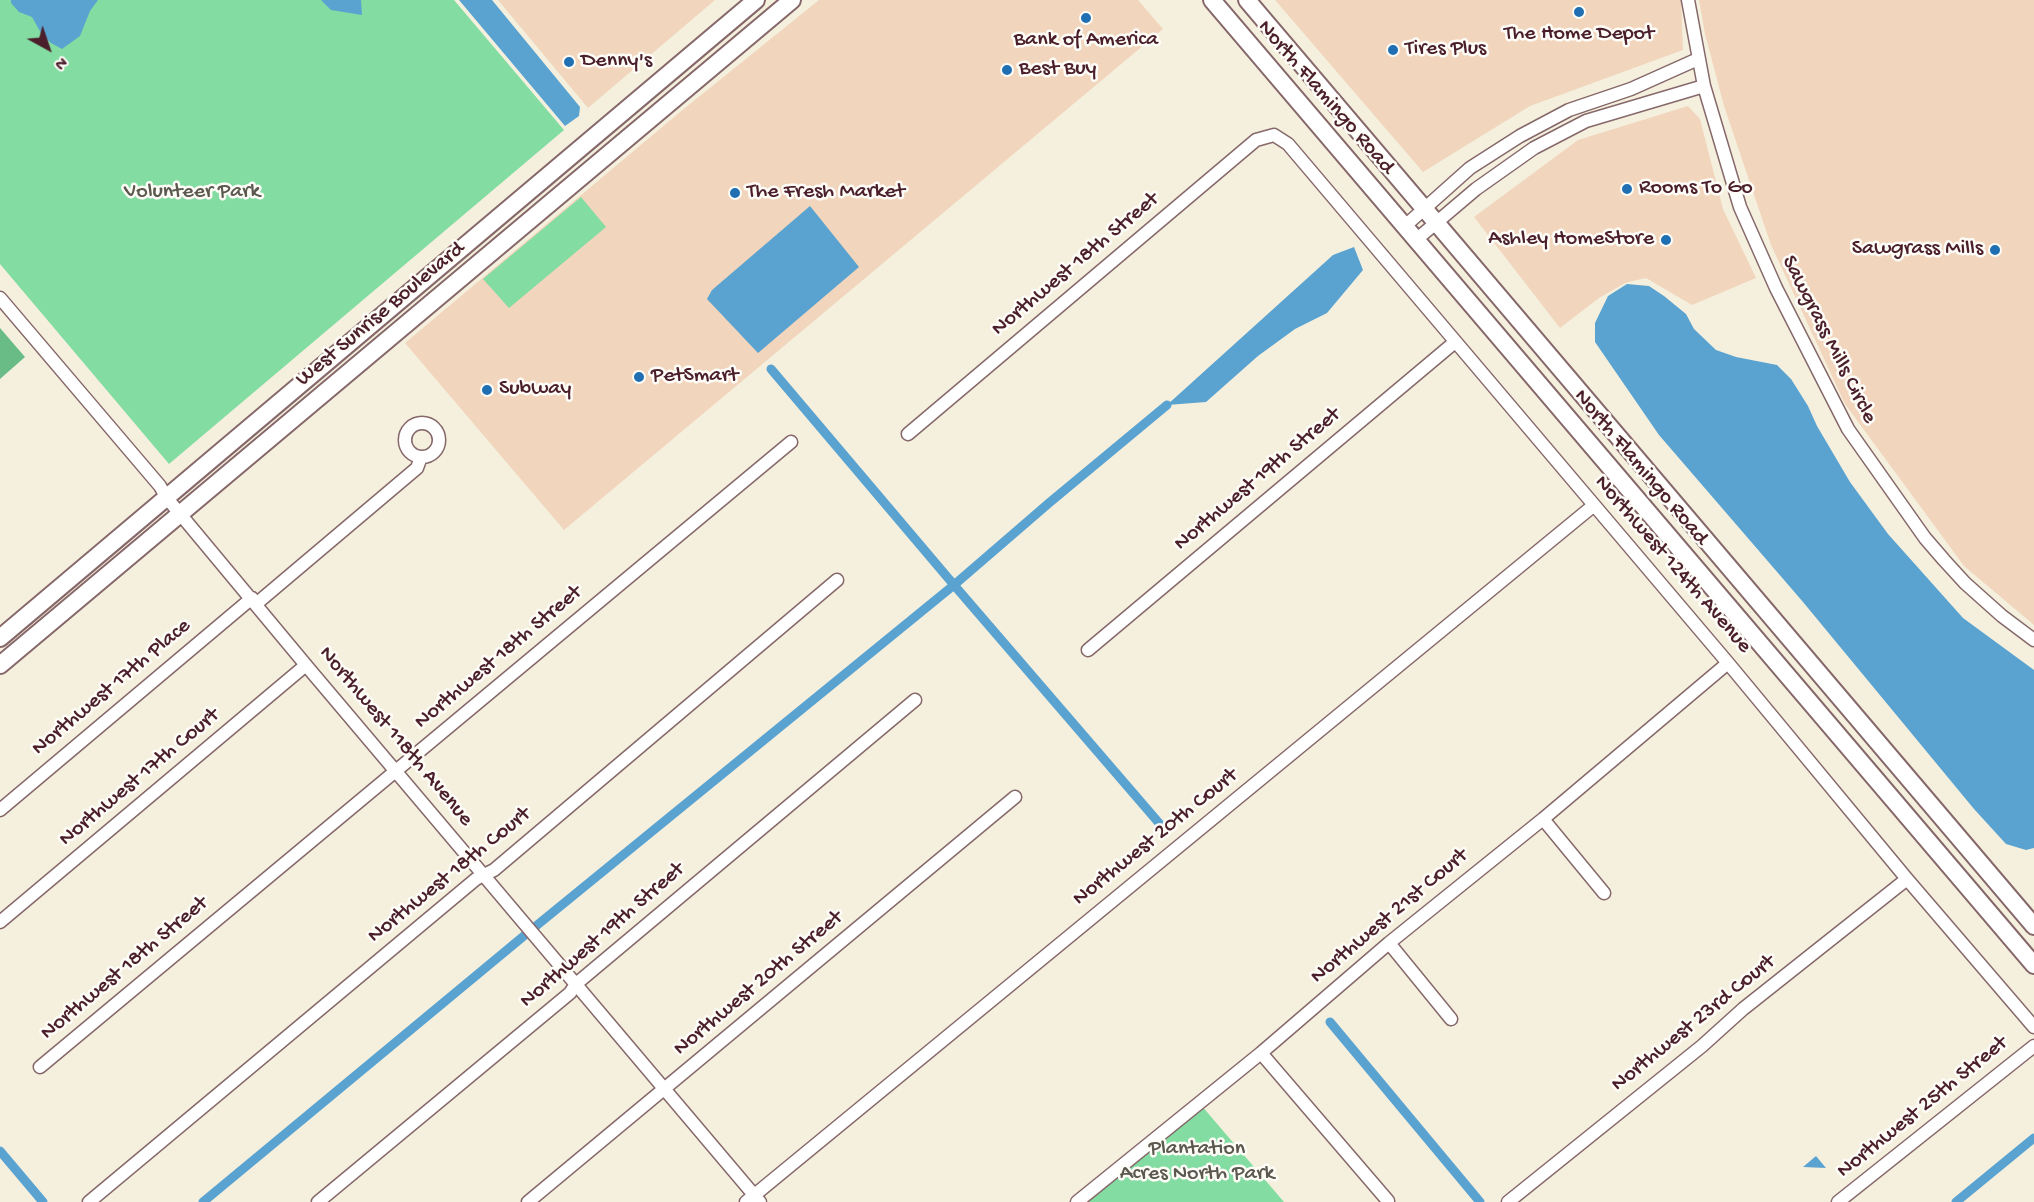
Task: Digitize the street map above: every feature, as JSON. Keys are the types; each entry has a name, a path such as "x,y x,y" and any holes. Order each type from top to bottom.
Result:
{"highway":[{"name":"West Sunrise Boulevard","path":"0,638 756,0"},
{"name":"West Sunrise Boulevard","path":"0,665 792,0"},
{"name":"North Flamingo Road","path":"1212,0 2034,965"},
{"name":"North Flamingo Road","path":"1247,0 2034,926"}],"street":[{"name":"Sawgrass Mills Circle","path":"1688,0 1704,86 1740,207 1776,288 1848,429 1925,538 1944,560 1965,583 2002,616 2034,640"},
{"path":"1405,226 1470,168 1520,136 1569,110 1631,88 1698,59"},
{"path":"1417,239 1476,189 1534,148 1586,121 1704,86"},
{"name":"Northwest 124th Avenue","path":"1274,135 1288,144 1728,663 1906,879 2034,1027"},
{"name":"Northwest 18th Street","path":"908,434 1256,140 1274,135"},
{"name":"Northwest 118th Avenue","path":"0,298 576,984 753,1200"},
{"name":"Northwest 19th Street","path":"1088,651 1455,342"},
{"name":"Northwest 18th Street","path":"40,1067 791,442"},
{"name":"Northwest 17th Place","path":"0,810 417,468 421,457"},
{"name":"Northwest 20th Court","path":"753,1200 1593,506"},
{"name":"Northwest 18th Court","path":"88,1202 467,887 494,870 837,580"},
{"name":"Northwest 21st Court","path":"1077,1202 1261,1053 1728,663"},
{"name":"Northwest 17th Court","path":"0,922 306,665"},
{"name":"Northwest 19th Street","path":"318,1202 570,993 576,984 915,700"},
{"name":"Northwest 20th Street","path":"528,1202 1015,797"},
{"path":"1543,819 1604,893"},
{"name":"Northwest 23rd Court","path":"1508,1202 1906,879"},
{"path":"1389,944 1451,1019"},
{"name":"Northwest 25th Street","path":"1838,1202 2034,1046"},
{"path":"1261,1053 1388,1201"}],"shaded area":[{"path":"498,0 715,0 588,108"},
{"path":"819,0 1138,0 1163,29 564,530 405,343 680,112"},
{"path":"1275,0 1681,0 1683,50 1530,106 1423,172"},
{"name":"Sawgrass Mills","path":"1699,0 2034,0 2034,625 1964,566 1845,404 1771,245 1724,106 1705,34"},
{"path":"1688,106 1700,119 1723,209 1756,278 1692,305 1646,278 1625,283 1599,298 1560,328 1474,217 1578,140"}],"green space":[{"name":"Volunteer Park","path":"0,0 454,0 564,130 169,464 0,264"},
{"path":"581,197 606,227 509,308 483,279"},
{"path":"0,328 25,357 0,379"},
{"name":"Plantation Acres North Park","path":"1201,1105 1284,1202 1083,1202"}],"water":[{"path":"11,0 98,0 90,11 80,36 62,49 51,43 41,33 32,17 19,12"},
{"path":"321,0 361,0 362,15 331,10"},
{"path":"459,0 492,0 580,107 579,116 565,126"},
{"path":"810,206 859,267 758,353 707,299 712,290"},
{"path":"1354,247 1363,270 1327,313 1295,329 1258,356 1206,402 1167,405 1333,255"},
{"path":"1627,284 1649,286 1664,296 1686,314 1694,329 1716,350 1736,357 1777,365 1791,379 1850,482 1888,534 1963,618 2034,670 2034,848 2026,850 2006,844 1974,809 1803,602 1659,435 1595,342 1595,323 1608,296"},
{"path":"1816,1156 1826,1168 1803,1167"}],"waterway":[{"path":"771,369 1165,830"},
{"path":"536,926 954,585 1167,405"},
{"path":"203,1202 525,935"},
{"path":"1330,1022 1480,1202"},
{"path":"1956,1202 2034,1138"},
{"path":"0,1151 43,1202"}],"place":[{"name":"The Home Depot","path":"1579,12"},
{"name":"Bank of America","path":"1086,18"},
{"name":"Tires Plus","path":"1393,50"},
{"name":"Denny's","path":"569,62"},
{"name":"Best Buy","path":"1007,70"},
{"name":"Rooms To Go","path":"1627,189"},
{"name":"The Fresh Market","path":"735,193"},
{"name":"Ashley HomeStore","path":"1666,240"},
{"name":"Sawgrass Mills","path":"1995,250"},
{"name":"PetSmart","path":"639,377"},
{"name":"Subway","path":"487,390"}]}
